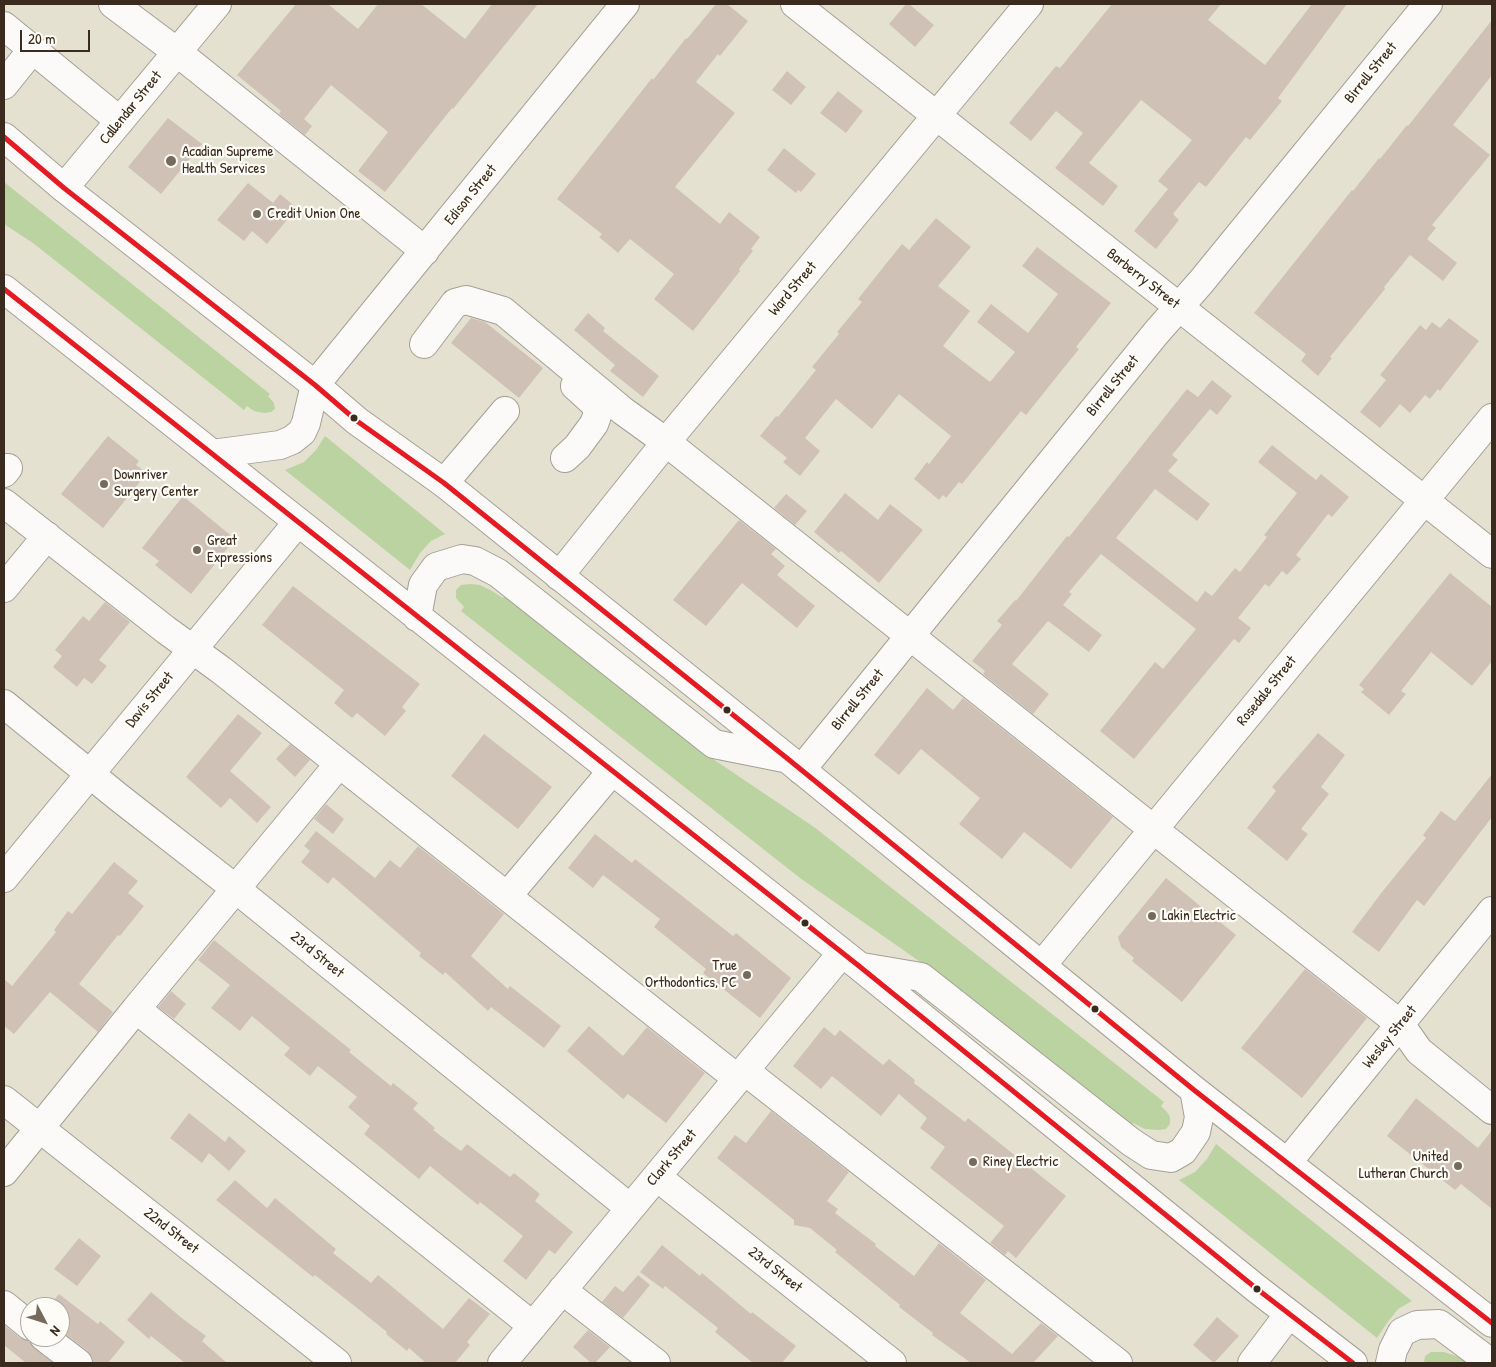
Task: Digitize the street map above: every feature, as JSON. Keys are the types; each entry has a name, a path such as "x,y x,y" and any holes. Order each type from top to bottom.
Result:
{"street":[{"path":"114,4 177,52 425,251"},
{"name":"Callendar Street","path":"64,188 217,4"},
{"name":"Edison Street","path":"315,385 625,4"},
{"name":"Barberry Street","path":"795,4 1492,554"},
{"name":"Ward Street","path":"559,576 666,442 1029,4"},
{"name":"Birrell Street","path":"794,764 910,636 1428,4"},
{"path":"4,26 120,121"},
{"path":"4,85 32,50"},
{"path":"4,137 64,188 315,385 357,421 444,484 794,764 1194,1090 1492,1323"},
{"path":"4,290 850,959 1289,1314 1353,1363"},
{"path":"466,300 590,397 597,406 597,416 594,424 577,447 572,463 623,411"},
{"path":"424,344 455,303 466,300 502,311 623,411 666,442 1400,1024 1419,1051 1492,1110"},
{"path":"212,454 280,445 292,440 302,432 306,423 315,385"},
{"path":"444,484 505,411"},
{"name":"Rosedale Street","path":"1042,965 1492,418"},
{"path":"4,503 741,1075 1118,1363"},
{"name":"Davis Street","path":"4,878 298,522"},
{"path":"4,588 47,536"},
{"path":"417,616 424,585 436,567 462,559 476,561 498,573 714,744 794,764"},
{"name":"23rd Street","path":"4,704 630,1208"},
{"path":"4,1172 339,764"},
{"path":"514,888 612,771"},
{"name":"Wesley Street","path":"1286,1163 1492,911"},
{"path":"850,959 921,977 1131,1142 1151,1155 1171,1158 1183,1151 1196,1132 1199,1117 1194,1090"},
{"name":"Clark Street","path":"502,1363 741,1075 850,959"},
{"path":"136,1009 533,1326"},
{"name":"22nd Street","path":"4,1100 337,1363"},
{"name":"23rd Street","path":"657,1177 892,1363"},
{"path":"562,1290 656,1363"},
{"path":"4,1306 20,1318"},
{"path":"1252,1363 1289,1314"},
{"path":"1390,1363 1393,1350 1402,1332 1417,1325 1439,1324 1491,1363"},
{"path":"57,1347 78,1363"}],"green space":[{"path":"4,182 270,394 268,396 274,403 275,409 264,413 254,411 247,406 244,410 33,243 4,224"},
{"path":"325,436 445,534 431,541 420,553 410,570 285,470 304,462 316,450"},
{"path":"461,585 480,585 503,598 507,594 713,759 814,827 1164,1102 1161,1106 1170,1117 1170,1124 1166,1129 1159,1130 1145,1129 1133,1123 1129,1127 919,961 800,878 461,611 464,607 456,598 456,590"},
{"path":"1216,1144 1412,1301 1398,1309 1377,1338 1179,1180 1195,1172 1207,1159"},
{"path":"1431,1352 1444,1352 1465,1361 1469,1356 1478,1363 1424,1363 1425,1356"}],"building":[{"path":"296,4 328,4 358,29 378,4 421,4 465,39 492,4 538,4 385,192 358,171 388,132 331,85 304,119 312,126 305,135 279,114 281,111 237,75"},
{"path":"716,4 727,4 748,21 696,82 735,113 675,187 720,224 729,212 760,237 751,249 753,251 739,269 740,271 693,331 654,299 674,274 630,239 618,253 599,237 602,234 557,199 652,78 653,80"},
{"path":"906,4 909,4 934,25 915,47 889,24"},
{"path":"1112,4 1221,4 1208,20 1265,65 1312,4 1347,4 1278,98 1282,101 1250,140 1246,137 1206,187 1199,182 1173,214 1179,220 1156,249 1134,231 1168,189 1158,181 1192,140 1141,100 1089,163 1118,186 1103,206 1055,168 1083,133 1056,111 1031,141 1009,123 1056,66 1060,68"},
{"path":"1492,20 1492,75 1453,125 1490,155 1432,225 1436,228 1427,239 1457,263 1443,281 1410,255 1330,357 1332,358 1318,376 1301,361 1306,354 1254,313 1352,190 1408,126"},
{"path":"787,71 806,87 791,105 772,90"},
{"path":"838,91 863,111 846,133 820,113"},
{"path":"168,118 202,144 161,194 128,167"},
{"path":"784,148 816,174 801,192 798,190 796,193 767,170"},
{"name":"Credit Union One","path":"248,183 273,203 280,194 297,208 267,244 252,231 244,241 217,220"},
{"path":"936,218 971,247 938,286 970,311 943,346 990,382 1015,352 977,322 991,304 1028,333 1058,294 1022,266 1037,247 1111,303 1076,347 1079,349 1026,415 1021,411 962,484 959,482 946,498 943,495 939,500 914,479 927,462 929,464 951,436 899,394 872,429 836,399 805,438 820,451 800,476 783,462 787,458 760,436 816,370 812,367 839,334 837,332 862,302 858,299 889,260 902,244 909,250"},
{"path":"588,313 605,328 603,331 659,376 643,397 610,371 615,365 574,330"},
{"path":"471,318 485,322 543,368 519,398 451,343"},
{"path":"1449,318 1479,341 1440,391 1438,389 1430,399 1425,395 1410,413 1400,404 1380,428 1360,412 1386,380 1380,375 1420,325 1426,330 1432,322 1440,328"},
{"path":"1212,380 1232,396 1217,415 1210,409 1172,455 1178,460 1168,471 1210,504 1197,521 1155,489 1116,538 1197,602 1205,591 1212,596 1235,568 1240,572 1267,537 1264,535 1297,493 1258,462 1272,445 1316,480 1321,474 1349,497 1332,517 1328,514 1296,555 1301,559 1287,575 1282,571 1269,587 1265,584 1238,618 1251,628 1239,643 1234,639 1134,759 1100,731 1155,662 1163,669 1196,629 1101,554 1069,592 1072,594 1063,605 1102,635 1089,652 1048,621 1012,664 1049,694 1033,714 983,674 985,671 972,661 1002,625 997,621 1016,601 1067,536 1069,537 1187,389 1198,397"},
{"name":"Downriver Surgery Center","path":"108,436 139,461 136,465 147,473 103,528 61,494"},
{"path":"845,493 878,520 890,504 923,530 879,583 841,551 839,553 814,532"},
{"path":"786,494 807,511 795,525 774,508"},
{"name":"Great Expressions","path":"183,496 235,539 191,594 155,565 159,561 142,548"},
{"path":"739,520 776,549 771,554 785,566 777,575 815,606 797,628 742,583 706,626 673,600"},
{"path":"1450,573 1492,607 1492,661 1472,686 1431,652 1401,691 1406,694 1389,715 1361,692 1364,689 1359,685"},
{"path":"293,586 420,684 402,707 406,711 385,736 357,713 352,718 334,703 344,690 262,625"},
{"path":"105,602 130,622 99,660 107,666 92,684 84,678 77,687 53,667 62,656 55,650 83,616 89,621"},
{"path":"927,688 953,710 963,698 1113,817 1071,869 1024,832 1002,859 959,824 980,798 921,749 899,775 874,755"},
{"path":"238,714 262,733 230,771 271,807 257,823 230,798 221,808 186,777"},
{"path":"1318,733 1345,755 1321,787 1329,794 1301,829 1308,834 1287,861 1247,828 1276,791 1272,787"},
{"path":"484,734 552,787 518,829 451,776"},
{"path":"290,744 310,760 295,777 276,759"},
{"path":"1492,774 1492,817 1424,906 1417,900 1379,952 1352,932 1426,838 1423,835 1441,811 1455,821"},
{"path":"326,804 344,819 333,834 314,819"},
{"path":"316,831 375,878 390,860 400,868 418,846 504,914 471,956 508,989 510,986 561,1026 544,1048 491,1007 488,1011 445,972 443,975 419,956 421,953 333,877 328,884 301,862 310,851 304,846"},
{"path":"595,834 632,863 635,859 733,936 736,933 791,978 760,1018 703,973 706,969 654,927 660,919 603,875 593,888 568,868"},
{"path":"114,862 138,881 128,893 144,906 79,984 113,1012 98,1032 50,992 14,1034 4,1026 4,979 12,986 56,932 54,930 68,911 72,914"},
{"path":"1166,878 1236,935 1182,1002 1132,961 1134,958 1121,947 1118,937"},
{"path":"214,940 351,1050 349,1052 391,1086 393,1083 418,1103 413,1109 435,1128 433,1130 461,1151 467,1144 510,1177 514,1173 540,1194 535,1201 573,1232 555,1254 549,1250 526,1280 503,1261 523,1236 480,1202 478,1205 430,1166 419,1179 364,1134 370,1126 348,1107 357,1097 318,1066 310,1076 284,1055 290,1048 252,1016 240,1031 211,1008 230,985 198,960"},
{"path":"1305,969 1367,1018 1302,1098 1241,1048"},
{"path":"171,991 186,1004 174,1019 158,1007"},
{"path":"589,1026 623,1056 647,1027 705,1073 666,1123 628,1094 623,1099 567,1051"},
{"path":"824,1027 835,1036 840,1030 883,1065 889,1059 915,1080 914,1083 965,1122 968,1118 1066,1196 1016,1258 1008,1251 1005,1255 990,1243 1004,1226 930,1168 945,1147 920,1128 927,1118 899,1094 881,1116 832,1076 821,1089 793,1066"},
{"name":"United Lutheran Church","path":"1416,1098 1478,1148 1492,1130 1492,1209 1461,1184 1455,1190 1387,1136"},
{"path":"771,1111 849,1172 827,1201 838,1209 835,1213 876,1244 875,1246 914,1276 939,1243 986,1280 960,1313 1012,1354 1041,1323 1058,1336 1033,1363 971,1363 932,1335 933,1333 899,1307 900,1305 835,1252 837,1250 810,1228 794,1225 794,1220 717,1158 735,1135 746,1143"},
{"path":"189,1113 225,1142 229,1136 246,1151 229,1171 209,1153 202,1163 170,1138"},
{"path":"235,1180 267,1208 275,1198 336,1249 333,1253 371,1283 378,1275 443,1329 469,1298 490,1314 467,1342 470,1345 455,1363 426,1363 409,1348 407,1351 386,1334 387,1332 347,1300 315,1275 313,1277 216,1200"},
{"path":"79,1238 101,1256 77,1286 54,1269"},
{"path":"662,1245 700,1276 702,1273 751,1314 752,1312 796,1346 782,1363 753,1363 715,1332 718,1328 665,1286 663,1289 640,1272"},
{"path":"638,1275 650,1285 623,1318 602,1302 615,1286 623,1292"},
{"path":"151,1292 206,1336 202,1341 227,1363 185,1363 151,1336 149,1339 127,1320"},
{"path":"70,1302 98,1324 100,1321 125,1342 108,1363 93,1363 88,1351 70,1338"},
{"path":"1217,1317 1239,1336 1214,1363 1193,1345"},
{"path":"4,1325 20,1338 20,1347 34,1347 53,1363 26,1363 4,1345"},
{"path":"588,1330 610,1347 595,1363 591,1363 573,1347"}],"transit line":[{"path":"4,137 64,188 315,385 357,421 444,483 788,759 1194,1090 1492,1323"},
{"path":"4,289 859,966 1257,1289 1353,1363"}],"place":[{"name":"Acadian Supreme Health Services","path":"171,161"},
{"name":"Credit Union One","path":"257,214"},
{"name":"Downriver Surgery Center","path":"104,484"},
{"name":"Great Expressions","path":"197,550"},
{"name":"Lakin Electric","path":"1152,916"},
{"name":"True Orthodontics, PC","path":"747,975"},
{"name":"Riney Electric","path":"973,1162"},
{"name":"United Lutheran Church","path":"1458,1166"}]}
